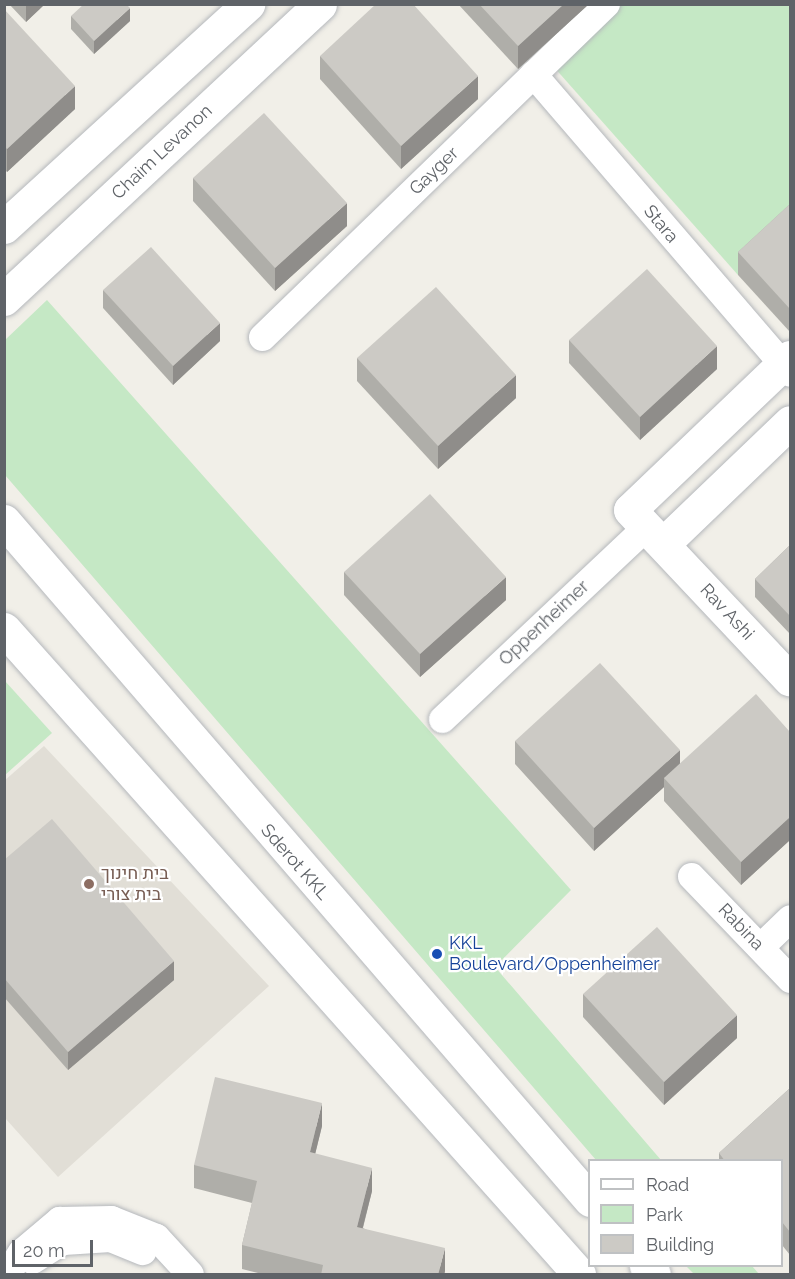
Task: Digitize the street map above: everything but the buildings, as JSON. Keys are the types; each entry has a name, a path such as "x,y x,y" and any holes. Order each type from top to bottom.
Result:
{"main road":[{"path":"4,228 248,4"},
{"name":"Chaim Levanon","path":"4,299 320,4"},
{"path":"655,536 630,510 788,365"},
{"name":"Oppenheimer","path":"655,536 790,422"},
{"name":"Sderot KKL","path":"4,522 588,1198"},
{"name":"Rav Ashi","path":"655,536 790,680"},
{"path":"4,629 579,1275"}],"street":[{"name":"Gayger","path":"262,337 606,4"},
{"name":"Stara","path":"533,74 788,365"},
{"name":"Oppenheimer","path":"442,718 655,536"},
{"name":"Rabina","path":"691,876 761,946 790,979"},
{"path":"761,946 790,918"},
{"path":"7,1275 63,1241 110,1238 190,1275"}],"shaded area":[{"name":"בית חינוך בית צורי","path":"44,746 269,986 58,1177 5,1118 4,781"}],"green space":[{"path":"617,5 790,5 790,224 738,275 553,66"},
{"path":"47,300 571,890 495,967 660,1159 595,1159 5,475 5,340"},
{"path":"5,681 52,733 4,775"},
{"path":"687,1267 753,1267 759,1274 694,1274"}],"place":[{"name":"בית חינוך בית צורי","path":"89,884"},
{"name":"KKL Boulevard/Oppenheimer","path":"437,954"}]}
